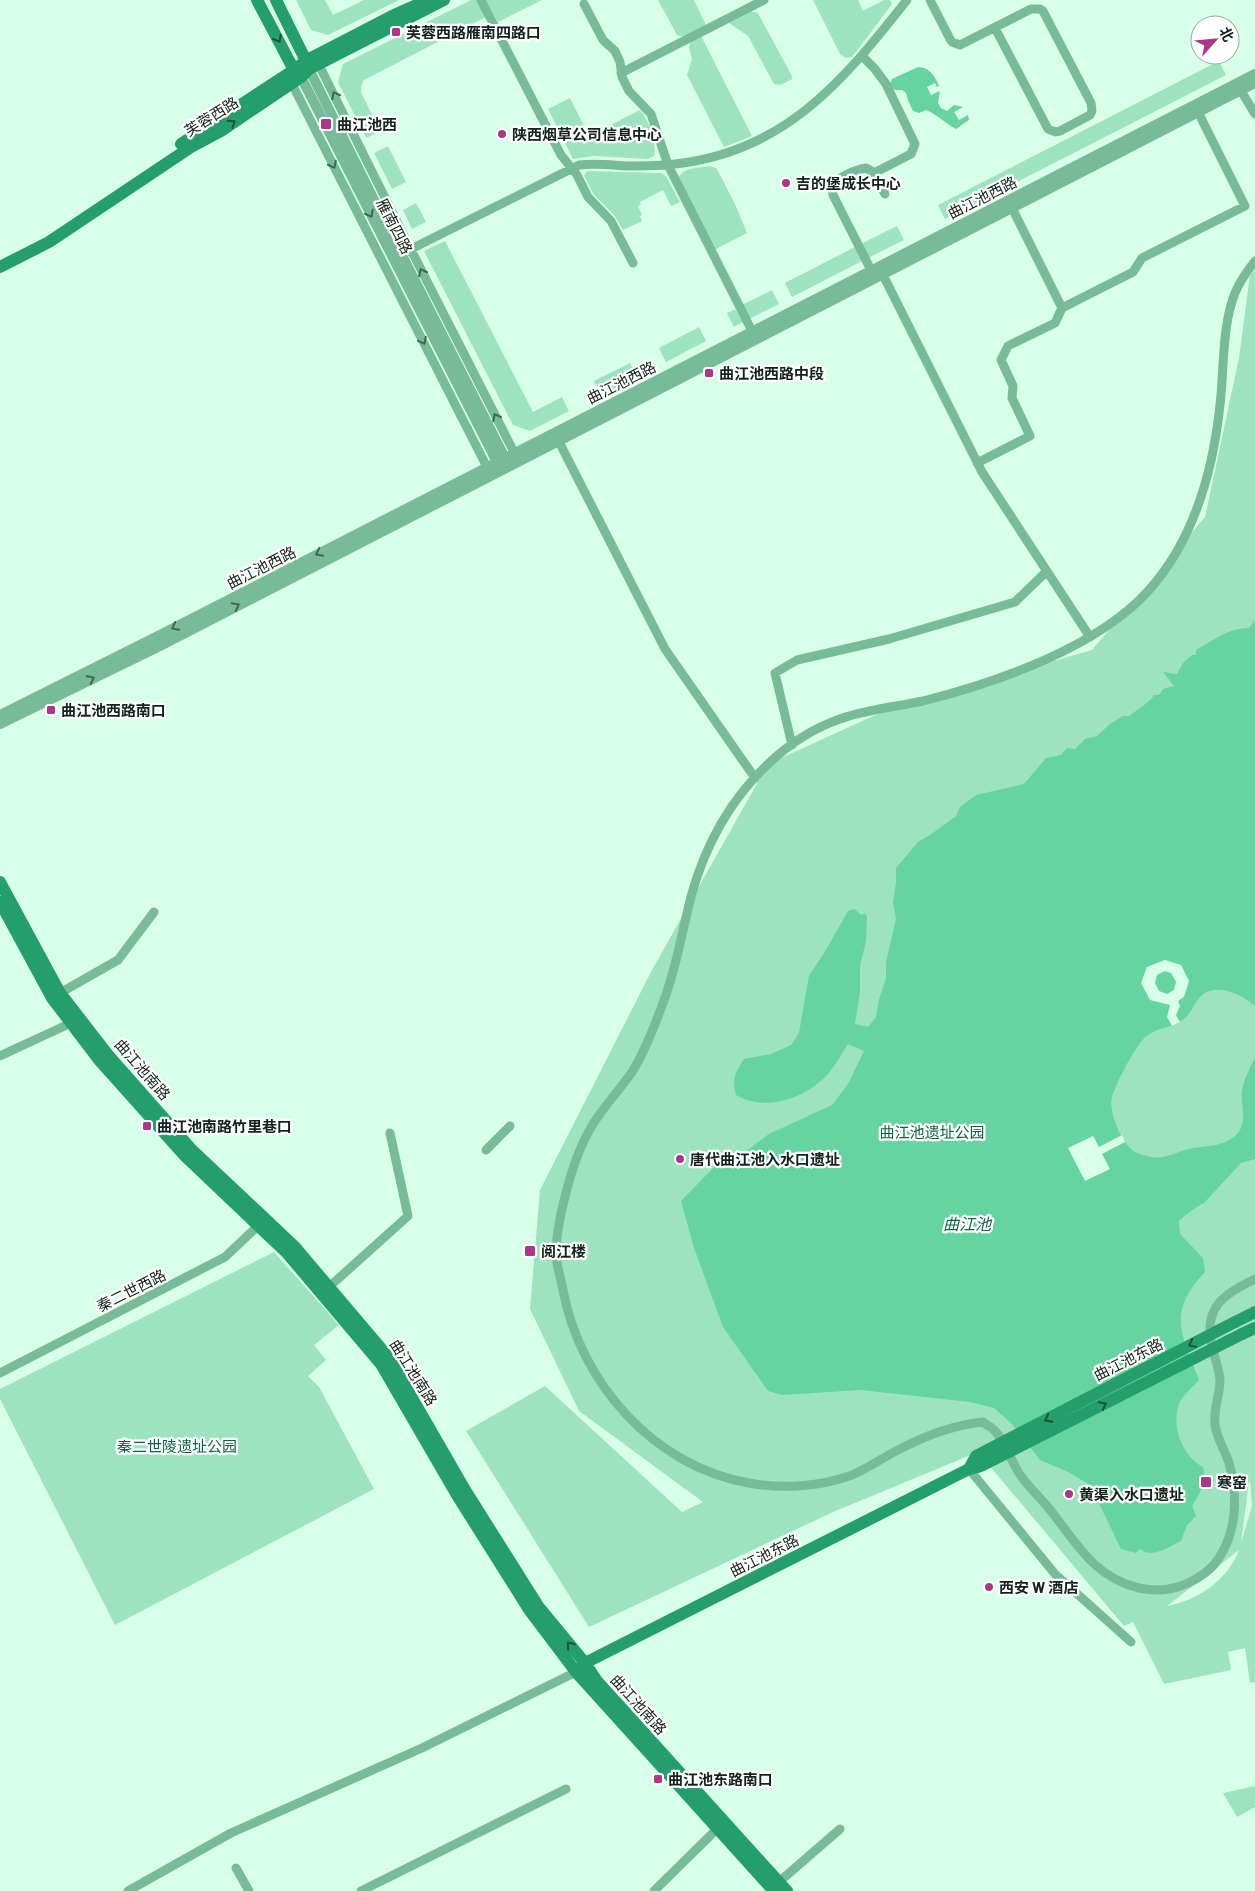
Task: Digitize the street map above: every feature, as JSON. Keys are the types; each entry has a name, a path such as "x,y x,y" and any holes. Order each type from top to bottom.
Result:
{"main road":[{"name":"雁南四路","path":"257,0 303,69"},
{"name":"雁南四路","path":"276,0 303,69"},
{"name":"芙蓉西路","path":"0,259 47,236 250,98 408,7 428,0"},
{"name":"芙蓉西路","path":"0,267 49,242 191,147 221,131 303,69 444,0"},
{"name":"曲江池南路","path":"0,882 60,993 108,1054 192,1149 262,1223 381,1364 457,1495 530,1611 721,1826 780,1888"},
{"name":"曲江池南路","path":"0,902 52,998 100,1061 184,1156 262,1223 294,1246 389,1358 465,1490 538,1606 580,1668"},
{"name":"曲江池东路","path":"975,1468 976,1456 1255,1312"},
{"name":"曲江池东路","path":"580,1668 1255,1328"}],"street":[{"path":"481,0 560,156 577,175 588,197 611,221 633,263"},
{"path":"621,73 764,0"},
{"path":"406,252 571,168 589,164 668,165 720,156 765,137 792,120 841,80 907,0"},
{"path":"930,0 950,39 956,44 964,44 995,28 1032,9 1036,8 1043,11 1091,103 1092,111 1090,115 1060,131 1056,132 1048,129 995,28"},
{"path":"584,4 602,40 615,51 620,62 621,73 629,91 650,114 668,165 752,332"},
{"path":"862,56 886,84 915,144 914,150 910,155 874,173"},
{"name":"雁南四路","path":"303,69 406,252 503,464"},
{"name":"雁南四路","path":"303,69 503,464"},
{"name":"曲江池西路","path":"0,715 503,464 558,440 878,270 1012,208 1198,112 1255,74"},
{"name":"曲江池西路","path":"0,724 160,646 752,332 1238,87 1255,83"},
{"path":"1238,87 1255,114"},
{"path":"977,463 1030,436 1012,398 1013,386 1001,360 1008,346 1055,323 1062,308 1133,272 1142,258 1246,206 1198,112"},
{"path":"885,194 874,173 868,168 862,168 838,180 834,183 832,190 878,270 977,463 1090,637"},
{"path":"1012,208 1062,308"},
{"path":"1255,261 1246,272 1234,295 1228,319 1216,434 1204,486 1195,514 1166,570 1145,595 1126,613 1090,637 1029,665 972,687 909,704 840,718 813,731 768,764 735,800 717,828 692,892 673,973 663,1005 635,1068 594,1123 570,1180 558,1232 556,1254 566,1306 580,1346 597,1378 644,1433 676,1456 718,1476 746,1483 801,1486 827,1482 854,1474 903,1447 961,1424 982,1422 995,1431 1020,1475 1034,1490 1085,1556 1103,1574 1126,1585 1154,1591 1174,1588 1200,1576 1218,1561 1228,1543 1234,1516 1235,1492 1229,1463 1214,1422 1220,1380 1209,1323 1213,1310 1220,1301 1255,1279"},
{"path":"558,440 665,649 755,778"},
{"path":"792,745 775,673 797,660 889,639 1015,602 1047,571"},
{"path":"60,993 118,960 154,912"},
{"path":"0,1056 71,1023"},
{"path":"486,1150 510,1126"},
{"path":"329,1287 408,1216 390,1133"},
{"name":"秦二世西路","path":"0,1373 225,1258 262,1223"},
{"path":"975,1468 1054,1574 1131,1642"},
{"path":"128,1891 231,1833 422,1748 580,1668"},
{"path":"361,1891 566,1789"},
{"path":"654,1891 721,1826"},
{"path":"780,1888 840,1829"},
{"path":"236,1868 249,1891"}],"green space":[{"path":"296,0 325,0 333,15 364,0 399,0 328,35 311,30"},
{"path":"471,0 477,0 486,17 364,80 361,92 380,131 366,138 338,82 343,64"},
{"path":"486,0 542,0 498,22"},
{"path":"658,0 694,0 706,25 684,37 677,35"},
{"path":"813,0 858,0 863,11 884,0 890,0 892,4 852,57 846,58 840,54"},
{"path":"750,11 758,13 792,76 792,79 781,85 774,84 748,36 729,23"},
{"path":"701,36 752,136 724,147 687,75 692,59 689,48 690,43"},
{"path":"1211,65 1221,65 1226,75 945,219 938,205"},
{"path":"570,98 589,136 640,110 646,119 655,145 654,156 648,159 594,156 573,159 548,109"},
{"path":"388,146 406,182 392,189 374,153"},
{"path":"710,166 718,171 747,233 714,250 679,178 687,170"},
{"path":"587,171 662,173 667,178 680,202 671,206 663,190 640,202 641,205 638,206 642,215 640,216 642,221 623,230 614,215 594,195 584,176"},
{"path":"416,203 426,222 412,229 403,210"},
{"path":"897,226 904,240 868,258 861,244"},
{"path":"445,241 533,412 562,397 569,411 530,431 513,425 424,251"},
{"path":"855,247 862,261 792,297 785,283"},
{"name":"曲江池遗址公园","path":"1255,270 1255,1682 1250,1683 1245,1648 1228,1652 1231,1670 1164,1684 1133,1622 1124,1626 978,1452 833,1512 589,1627 466,1431 545,1386 682,1512 703,1502 579,1411 530,1309 540,1190 652,970 768,764 893,707 1092,650 1205,517 1239,358 1250,275","holes":["1249,1482 1252,1506 1241,1543","1239,1550 1227,1571 1210,1587 1190,1599 1167,1606"]},
{"path":"772,290 779,304 749,319 742,305"},
{"path":"735,309 743,322 734,327 727,313"},
{"path":"699,327 706,341 666,362 659,348"},
{"path":"630,363 637,377 601,395 594,381"},
{"name":"秦二世陵遗址公园","path":"274,1252 339,1325 314,1345 326,1360 308,1376 319,1387 374,1489 115,1625 0,1399 0,1389"},
{"path":"1255,1786 1255,1807 1237,1817 1223,1793"}],"water":[{"path":"918,67 928,70 936,79 939,86 937,87 935,83 927,87 931,95 940,91 938,103 941,108 947,111 954,105 963,107 954,112 959,120 968,115 969,120 956,129 926,110 919,113 913,111 906,93 902,90 895,90 890,84 892,79"},
{"name":"曲江池","path":"1255,620 1255,1006 1243,997 1228,991 1214,990 1201,996 1190,1013 1182,1020 1150,1034 1138,1046 1117,1084 1111,1103 1114,1117 1127,1145 1138,1153 1157,1158 1188,1149 1217,1145 1234,1137 1241,1129 1243,1119 1243,1088 1255,1057 1255,1159 1241,1163 1204,1203 1179,1221 1180,1234 1203,1258 1205,1272 1185,1299 1182,1312 1183,1336 1199,1380 1180,1401 1176,1422 1184,1448 1189,1456 1203,1467 1203,1483 1192,1506 1196,1516 1187,1525 1181,1541 1166,1549 1155,1552 1145,1552 1140,1549 1136,1553 1121,1549 1090,1485 1068,1472 1040,1460 1011,1423 994,1408 970,1402 861,1390 782,1395 768,1391 723,1327 694,1248 681,1201 718,1163 726,1166 769,1134 832,1105 848,1084 864,1051 848,1044 826,1076 807,1091 795,1097 771,1103 747,1100 736,1095 734,1080 736,1072 744,1059 771,1054 791,1045 799,1033 809,976 848,911 854,909 862,915 865,913 867,917 866,941 860,966 860,992 855,1024 868,1027 876,1017 879,999 886,979 886,962 896,919 893,902 896,868 918,842 956,816 960,807 976,795 1024,784 1046,758 1061,755 1067,748 1075,749 1085,739 1097,736 1110,724 1123,716 1129,716 1146,704 1154,695 1159,695 1163,689 1174,686 1163,672 1177,674 1183,663 1192,655 1196,655 1196,650 1228,632 1249,628"}],"pier":[{"path":"1165,960 1181,965 1189,981 1184,997 1178,1001 1180,1006 1176,1015 1180,1022 1172,1026 1167,1017 1170,1005 1150,1000 1141,983 1147,967","holes":["1165,971 1171,973 1176,982 1174,990 1167,994 1159,991 1155,983 1157,975"]},
{"path":"1122,1135 1125,1142 1102,1154 1110,1169 1085,1181 1068,1148 1093,1136 1099,1147"}],"place":[{"name":"芙蓉西路雁南四路口","path":"396,32"},
{"name":"曲江池西","path":"326,124"},
{"name":"陕西烟草公司信息中心","path":"502,134"},
{"name":"吉的堡成长中心","path":"786,183"},
{"name":"曲江池西路中段","path":"709,373"},
{"name":"曲江池西路南口","path":"51,710"},
{"name":"曲江池南路竹里巷口","path":"147,1126"},
{"name":"唐代曲江池入水口遗址","path":"680,1159"},
{"name":"阅江楼","path":"530,1251"},
{"name":"寒窑","path":"1206,1482"},
{"name":"黄渠入水口遗址","path":"1069,1494"},
{"name":"西安 W 酒店","path":"989,1587"},
{"name":"曲江池东路南口","path":"658,1779"}]}
